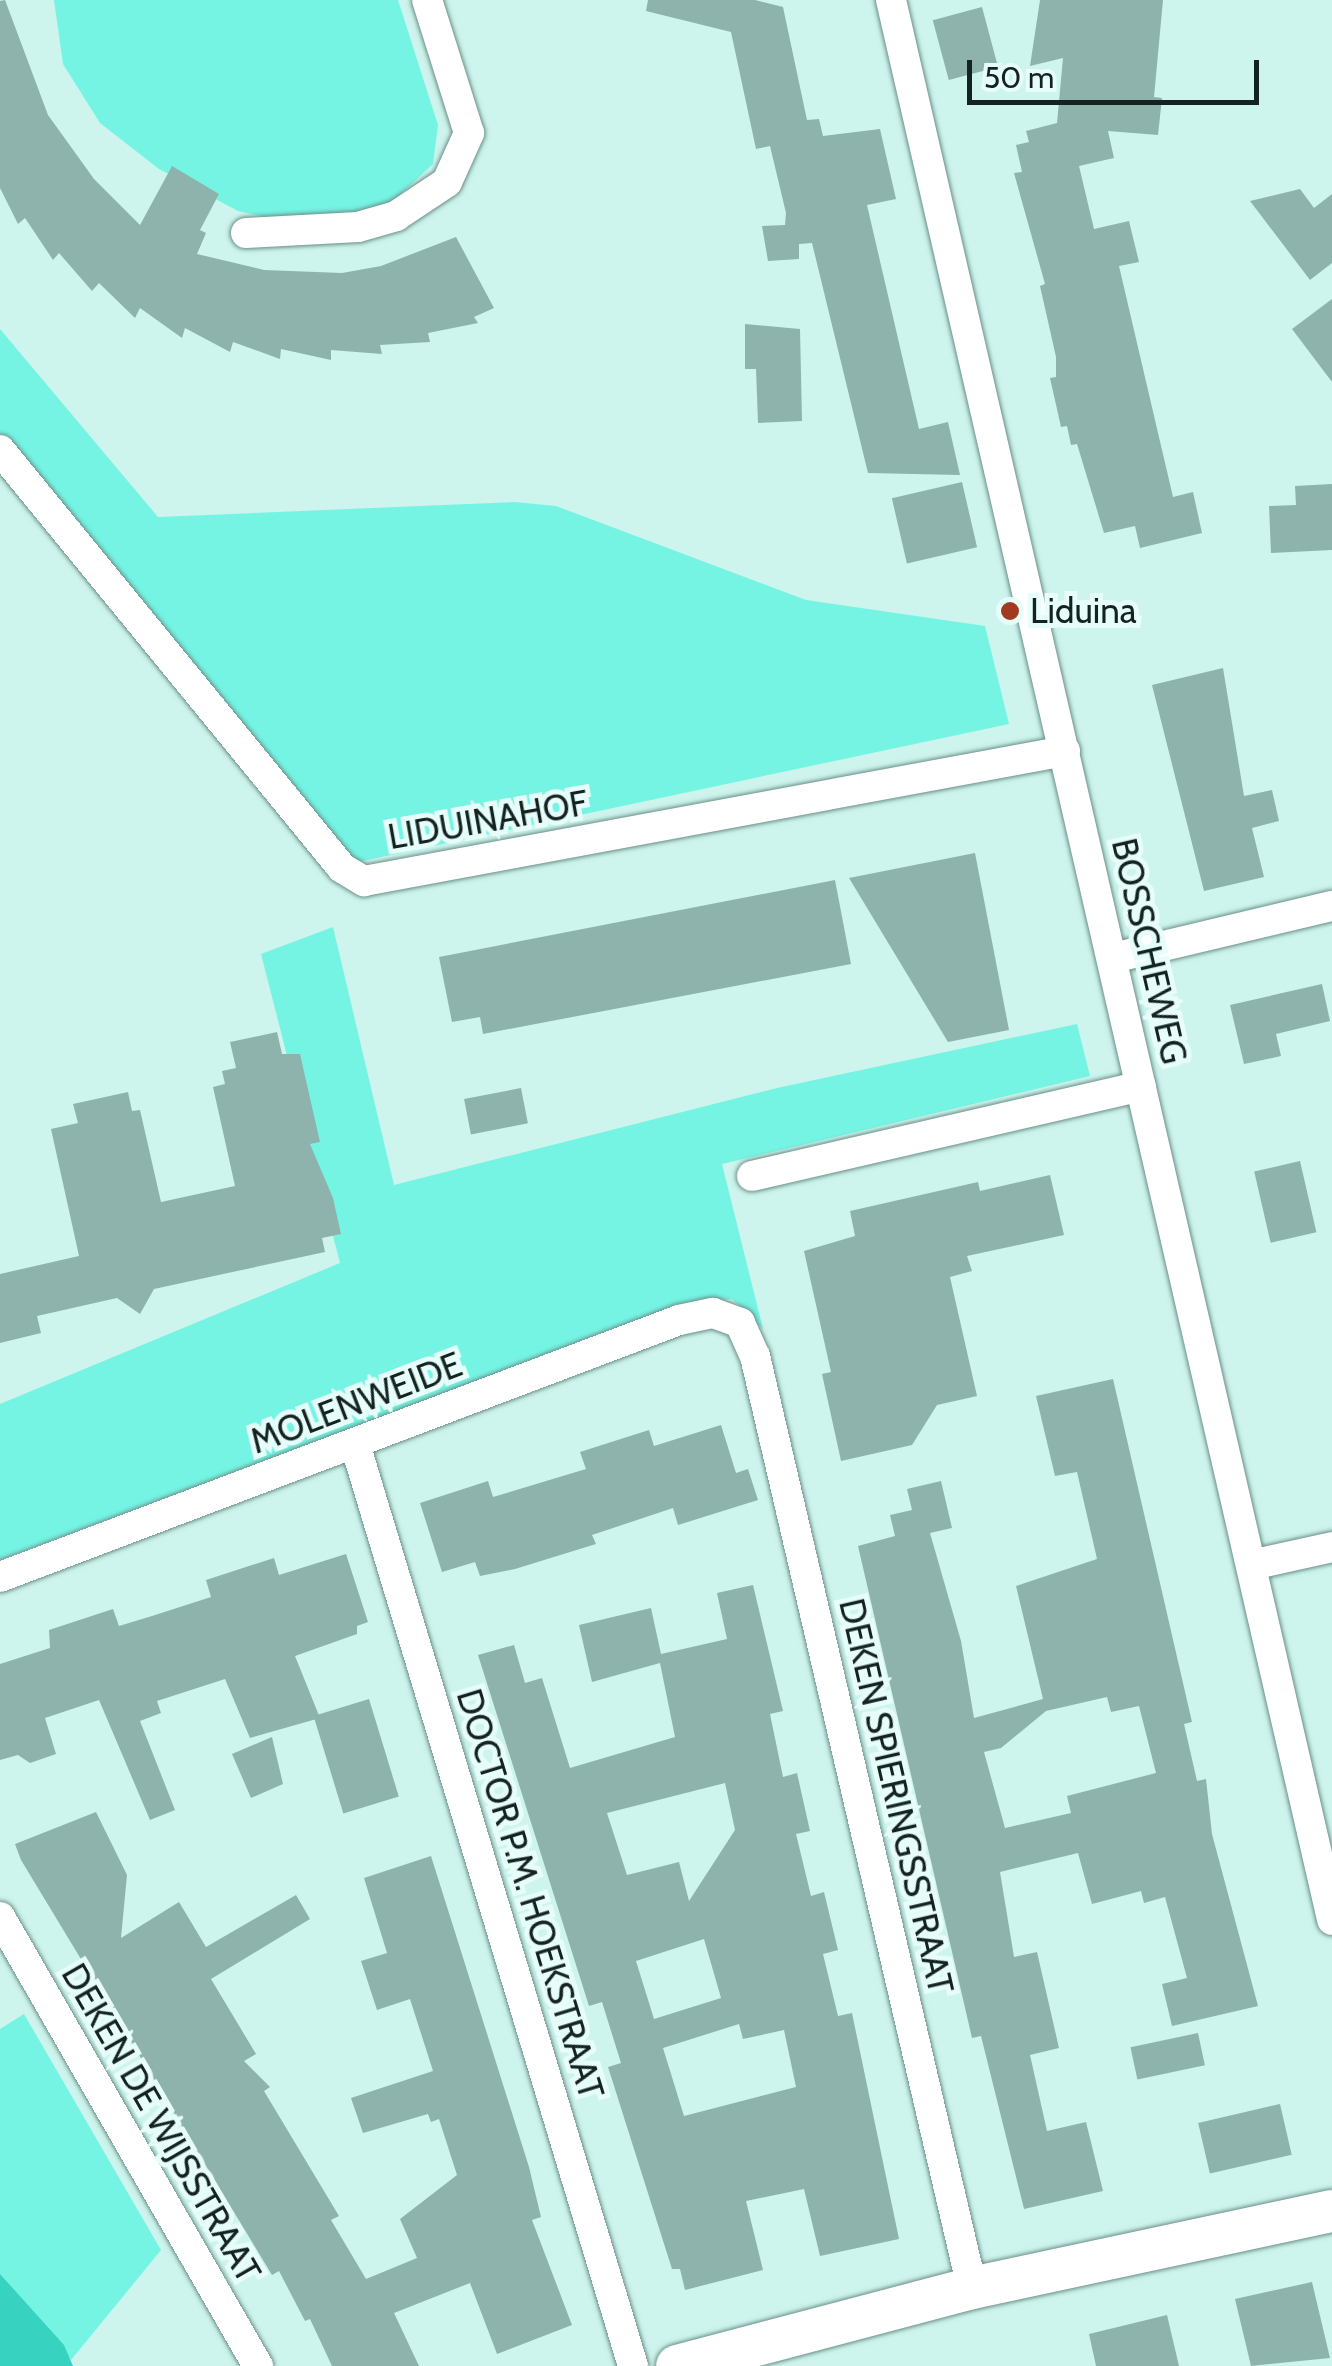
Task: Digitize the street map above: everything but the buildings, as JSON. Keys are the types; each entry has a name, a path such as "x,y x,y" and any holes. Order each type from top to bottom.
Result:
{"street":[{"path":"246,233 358,227 396,216 447,182 468,133 427,0"},
{"name":"BOSSCHEWEG","path":"890,0 1332,1920"},
{"name":"LIDUINAHOF","path":"0,450 342,868 364,881 1065,751"},
{"path":"1113,958 1332,906"},
{"path":"752,1176 1141,1086"},
{"name":"MOLENWEIDE","path":"0,1576 680,1320 712,1314 740,1324"},
{"name":"DEKEN SPIERINGSSTRAAT","path":"740,1324 754,1356 972,2288"},
{"name":"DOCTOR P.M. HOEKSTRAAT","path":"356,1444 633,2366"},
{"path":"1251,1565 1332,1547"},
{"name":"DEKEN DE WIJSSTRAAT","path":"0,1917 258,2366"},
{"path":"677,2366 972,2288 1332,2211"}],"shaded area":[{"path":"54,0 398,0 438,125 433,164 392,202 364,213 279,220 238,211 159,169 100,123 63,64"},
{"path":"0,329 158,517 515,502 556,506 806,600 985,626 1009,724 353,863 0,437"},
{"path":"333,927 394,1185 777,1088 1077,1024 1090,1076 722,1164 763,1329 732,1299 684,1303 0,1560 0,1404 340,1263 261,954"},
{"path":"24,2014 161,2250 71,2360 0,2274 0,2029"},
{"path":"0,2274 64,2345 73,2366 0,2366"}],"place":[{"name":"Liduina","path":"1010,611"}]}
